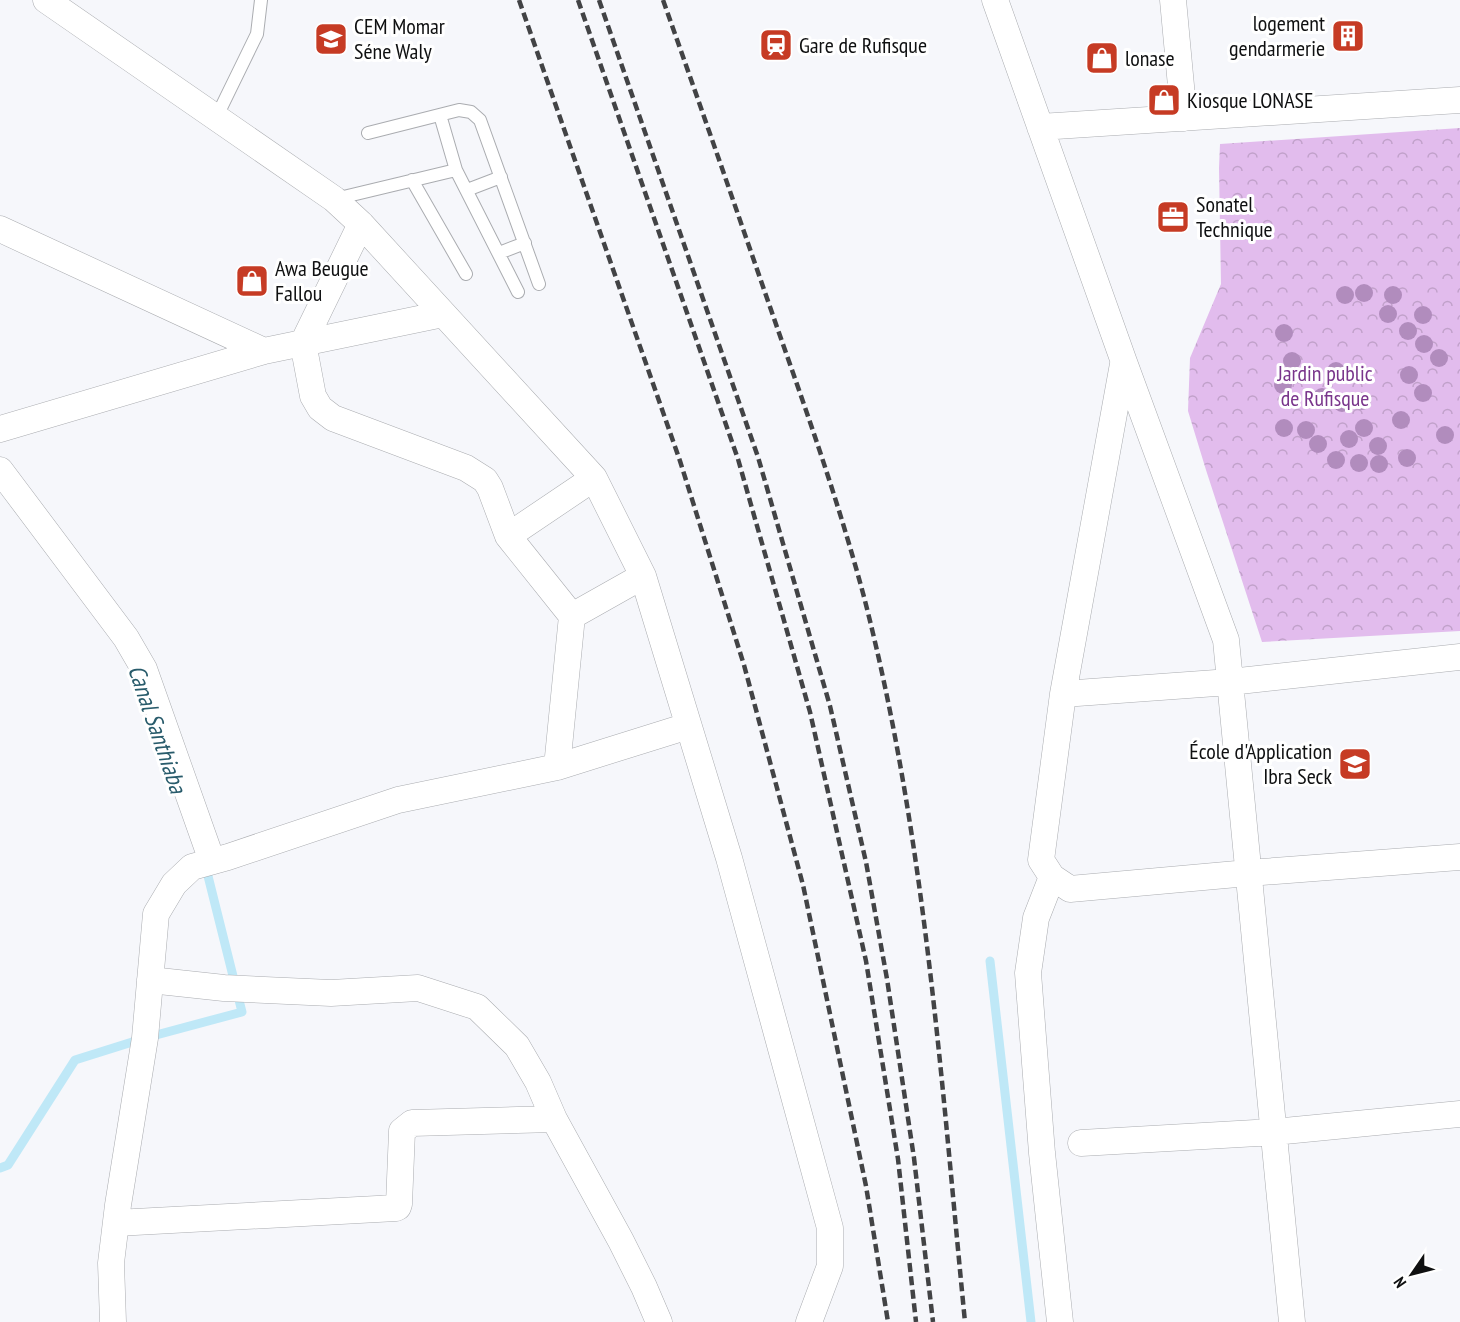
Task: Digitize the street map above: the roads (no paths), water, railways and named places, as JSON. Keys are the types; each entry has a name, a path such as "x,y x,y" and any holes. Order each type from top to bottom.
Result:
{"street":[{"path":"46,0 334,199 361,224 594,478 643,576 729,858 830,1228 830,1266 809,1322"},
{"path":"995,0 1226,640 1292,1322"},
{"path":"1173,0 1184,118"},
{"path":"1040,128 1460,100"},
{"path":"361,224 303,343 313,396 320,408 333,418 466,468 485,480 508,536 572,616 557,767"},
{"path":"0,229 264,351"},
{"path":"0,429 264,351 442,314"},
{"path":"1124,362 1063,694 1041,860 1052,877 1070,889 1460,857"},
{"path":"0,470 126,638 144,669 212,861"},
{"path":"508,536 594,478"},
{"path":"572,616 643,576"},
{"path":"1063,694 1230,682 1460,657"},
{"path":"113,1322 111,1263 145,1038 156,914 174,884 192,867 398,800 557,767 688,726"},
{"path":"1052,877 1036,918 1028,973 1042,1153 1060,1322"},
{"path":"150,980 224,988 331,993 418,988 477,1007 517,1046 538,1082 554,1119 621,1240 659,1322"},
{"path":"1081,1143 1274,1132 1460,1114"},
{"path":"116,1223 396,1208 399,1204 402,1131 412,1123 554,1119"}],"lane":[{"path":"216,118 257,34 261,0"},
{"path":"368,133 459,110 471,112 480,120 539,284"},
{"path":"440,115 456,170 518,292"},
{"path":"334,199 456,170"},
{"path":"467,190 501,177"},
{"path":"412,180 466,274"},
{"path":"499,253 525,243"}],"waterway":[{"path":"0,1168 8,1165 75,1060 145,1038 242,1012 205,864"},
{"path":"990,961 1031,1322"}],"railway":[{"path":"519,0 680,461 744,665 803,885 866,1186 888,1322"},
{"path":"578,0 738,459 810,712 866,961 898,1159 916,1322"},
{"path":"599,0 758,457 830,706 866,862 887,979 914,1158 933,1322"},
{"path":"663,0 824,463 864,597 885,686 902,776 928,957 965,1322"}],"place":[{"name":"logement gendarmerie","path":"1348,36"},
{"name":"CEM Momar Séne Waly","path":"331,39"},
{"name":"Gare de Rufisque","path":"776,45"},
{"name":"lonase","path":"1102,58"},
{"name":"Kiosque LONASE","path":"1164,100"},
{"name":"Sonatel Technique","path":"1173,217"},
{"name":"Awa Beugue Fallou","path":"252,281"},
{"name":"École d'Application Ibra Seck","path":"1355,764"}],"park label":[{"name":"Jardin public de Rufisque","path":"1325,386"}],"water label":[{"name":"Canal Santhiaba","path":"157,729"}]}
